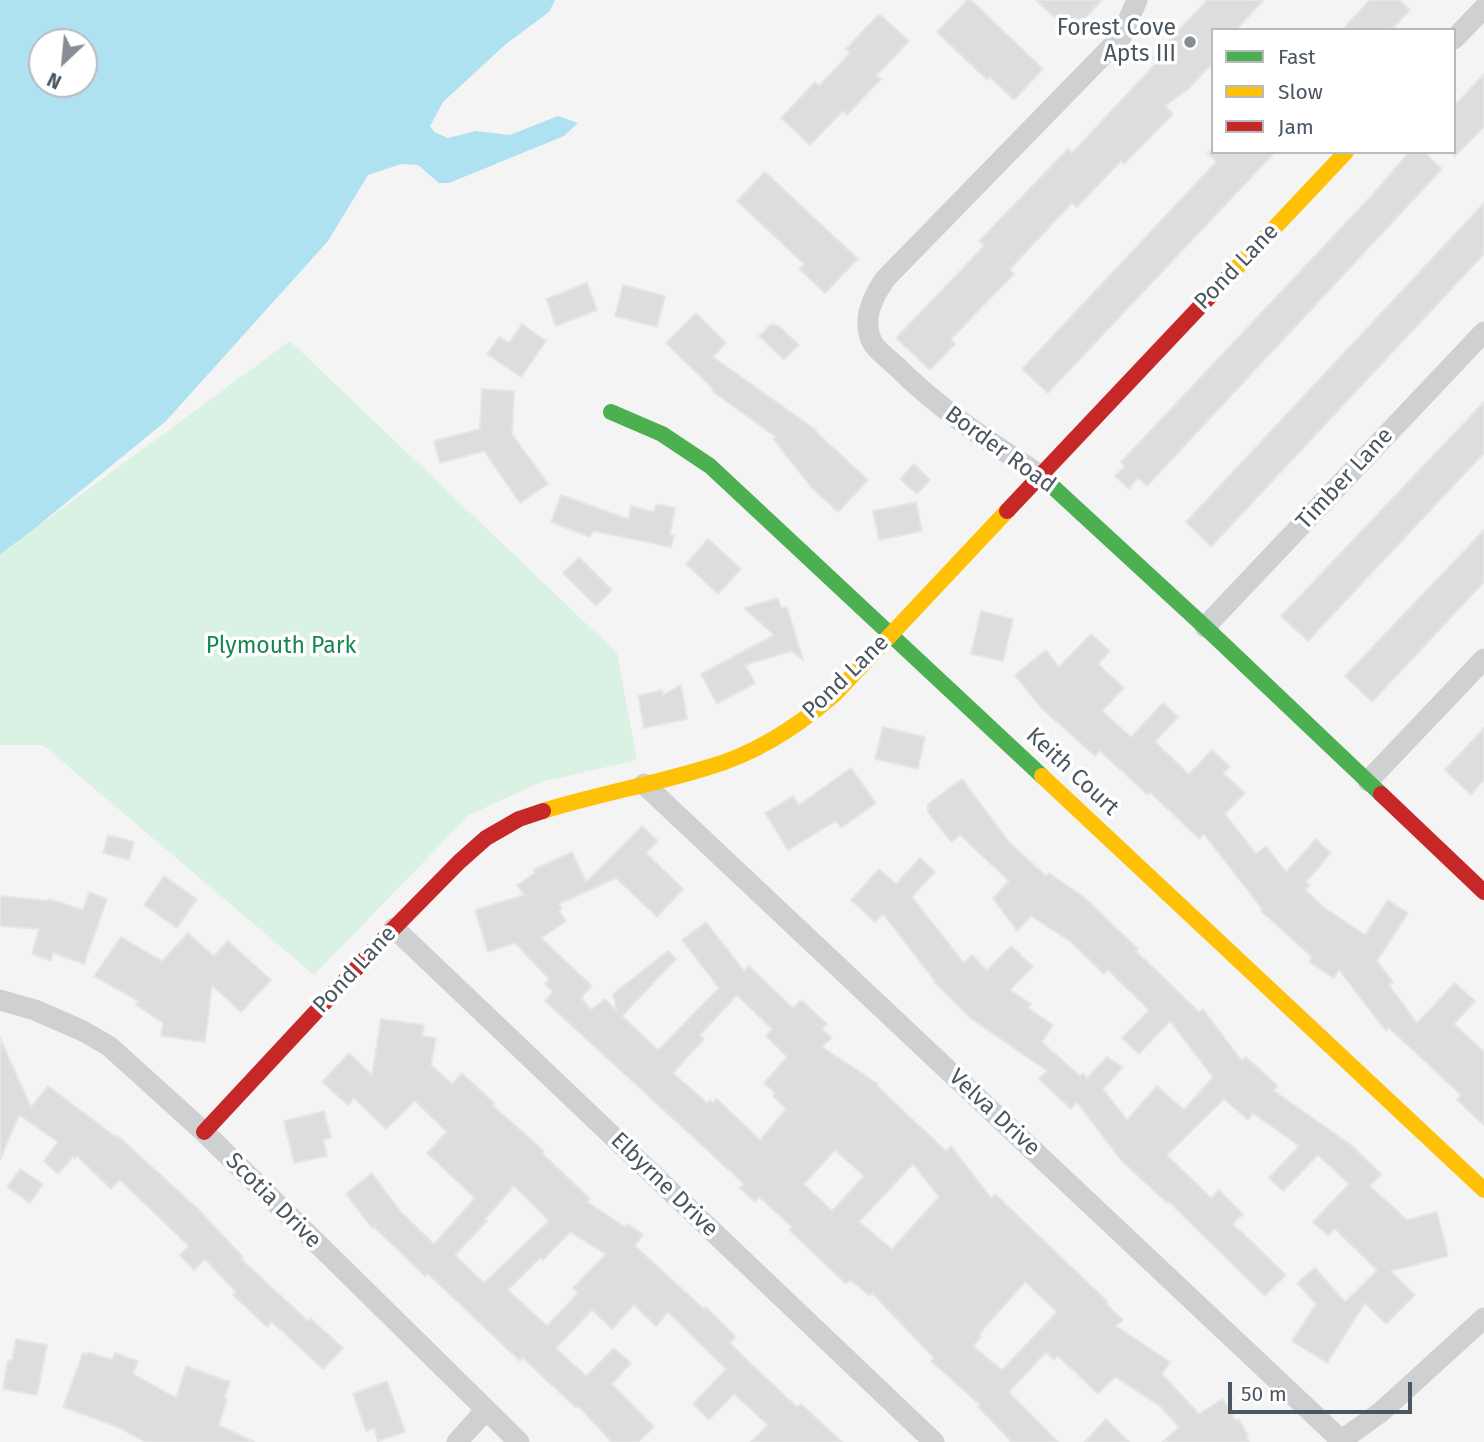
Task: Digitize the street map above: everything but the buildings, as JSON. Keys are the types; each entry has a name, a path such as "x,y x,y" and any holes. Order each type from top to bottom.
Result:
{"street":[{"name":"Border Road","path":"1137,0 1121,37 886,278 873,296 867,320 872,343 924,394 957,421 1040,475 1205,627 1484,892"},
{"path":"1456,37 1484,8"},
{"name":"Pond Lane","path":"204,1132 394,928 486,838 519,819 590,797 711,766 777,737 805,720 834,695 1344,154"},
{"name":"Timber Lane","path":"1205,627 1484,332"},
{"name":"Keith Court","path":"611,412 662,434 710,466 1484,1190"},
{"path":"1368,781 1484,659"},
{"name":"Velva Drive","path":"644,785 1341,1441"},
{"name":"Elbyrne Drive","path":"394,928 934,1442"},
{"name":"Scotia Drive","path":"0,1000 35,1010 81,1030 109,1046 204,1132 519,1442"},
{"path":"1341,1441 1381,1412 1484,1318"},
{"path":"457,1442 485,1411"}],"green space":[{"name":"Plymouth Park","path":"290,341 617,653 637,760 541,782 469,815 314,975 43,745 0,745 0,554"}],"water":[{"path":"0,0 555,0 549,12 506,44 443,102 430,126 434,132 448,138 476,131 510,135 558,116 578,123 564,136 449,183 439,183 418,165 401,164 368,175 328,241 166,421 0,554"}],"traffic: fast":[{"path":"611,412 662,434 710,466 1042,776"},
{"path":"1040,475 1381,794"}],"traffic: slow":[{"path":"1229,276 1344,154"},
{"path":"543,811 726,761 759,747 791,728 834,695 1007,511"},
{"path":"1042,776 1484,1190"}],"traffic: jam":[{"path":"1007,511 1229,276"},
{"path":"1381,794 1484,892"},
{"path":"204,1132 459,862 486,838 519,819 543,811"}],"place":[{"name":"Forest Cove Apts III","path":"1190,42"}]}
